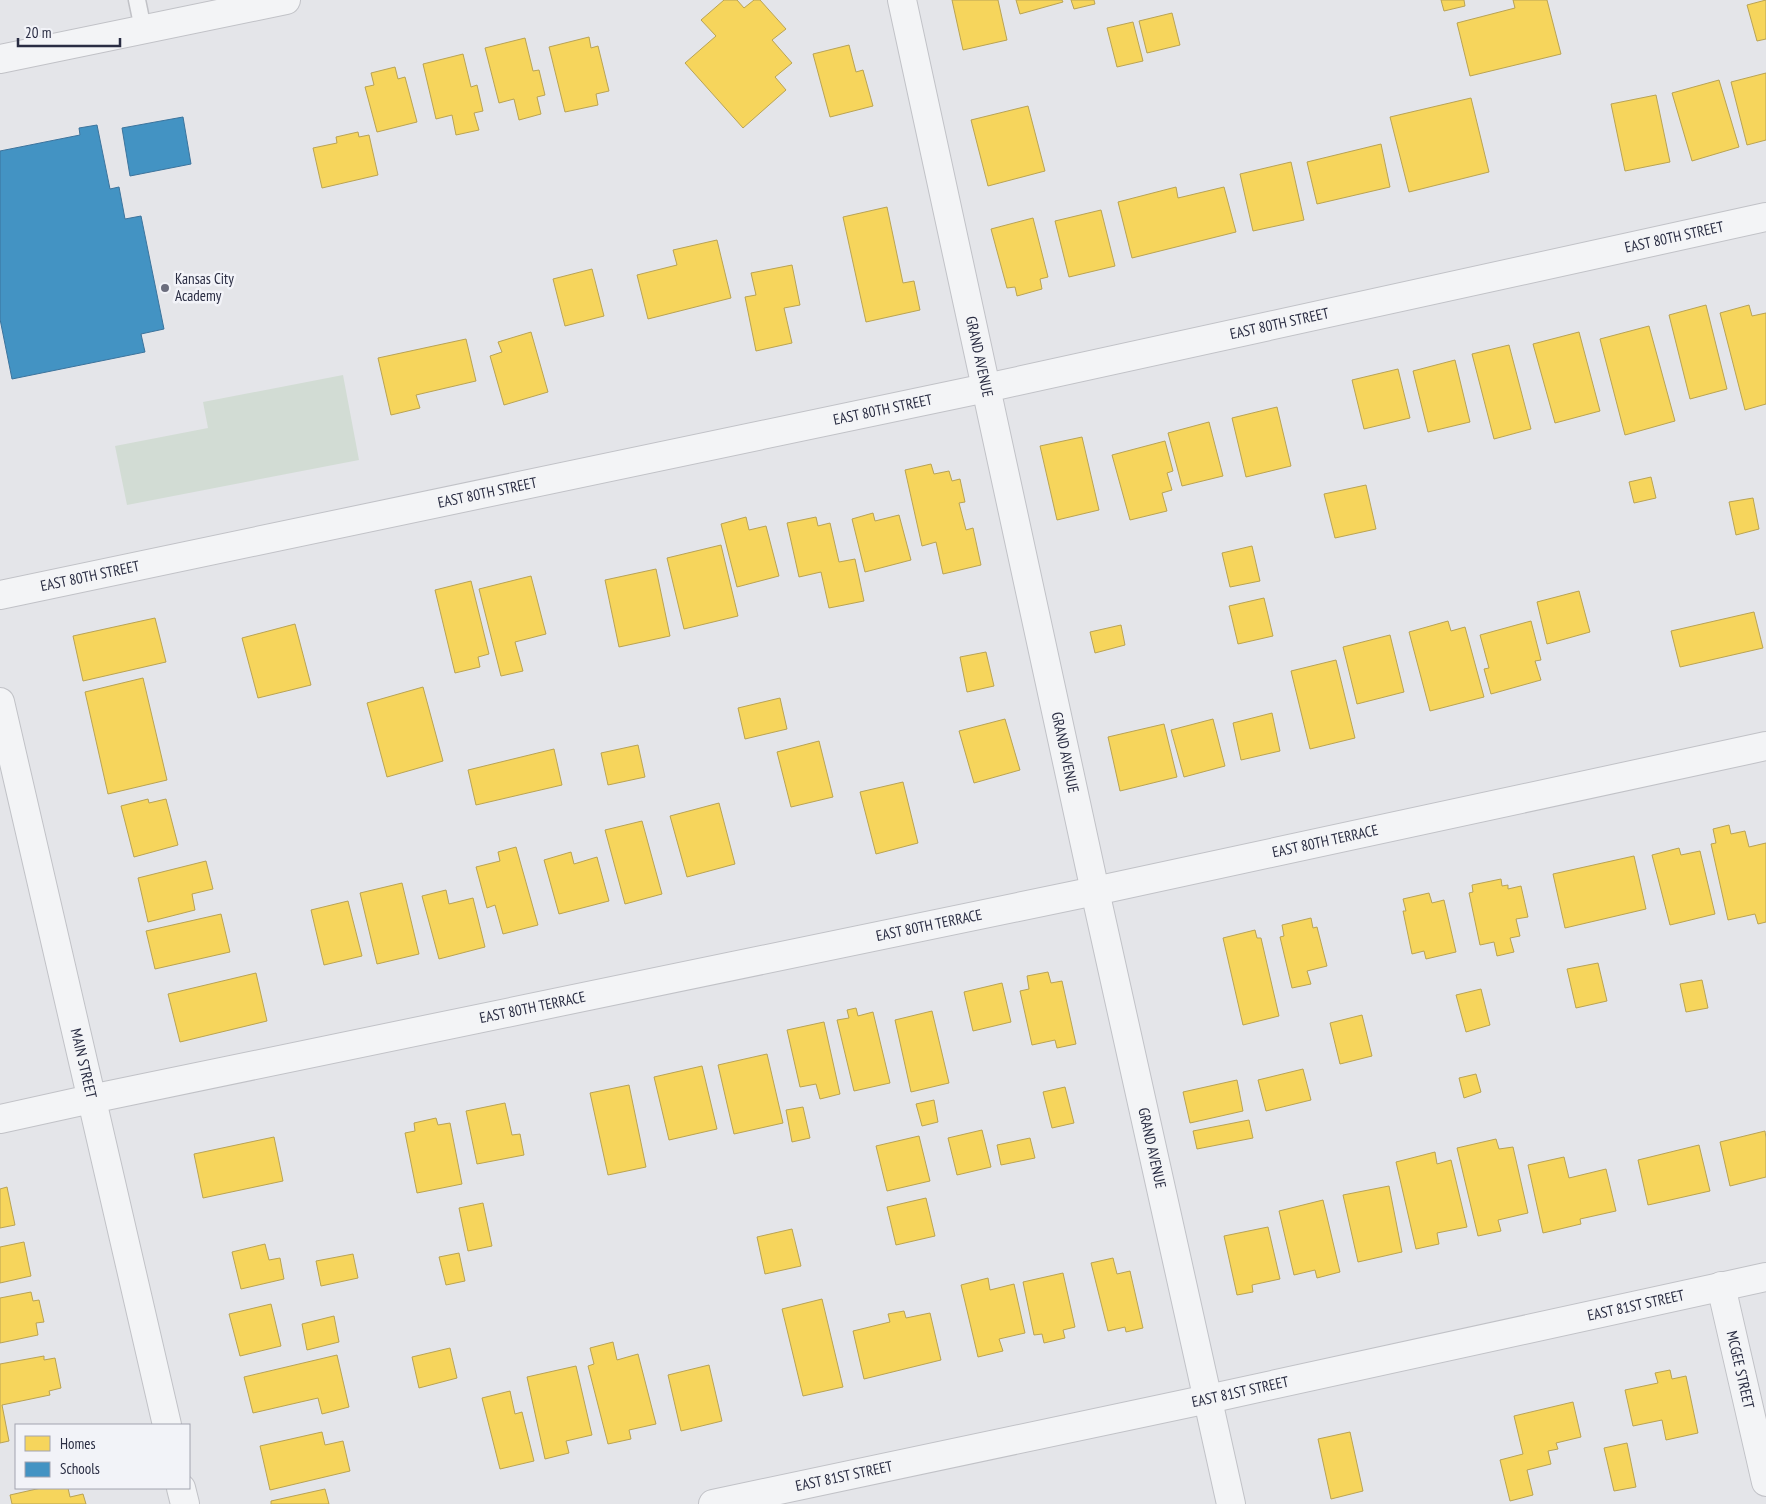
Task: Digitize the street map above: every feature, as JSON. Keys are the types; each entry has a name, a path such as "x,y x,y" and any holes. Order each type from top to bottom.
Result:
{"street":[{"path":"0,59 286,0"},
{"name":"GRAND AVENUE","path":"902,0 1095,890 1231,1504"},
{"name":"EAST 80TH STREET","path":"0,596 986,388 1766,216"},
{"name":"MAIN STREET","path":"0,702 167,1424"},
{"name":"EAST 80TH TERRACE","path":"0,1119 1095,890 1766,746"},
{"name":"EAST 81ST STREET","path":"713,1504 1766,1277"},
{"name":"MCGEE STREET","path":"1721,1286 1766,1482"},
{"path":"181,1489 185,1504"}],"lane":[{"path":"137,0 143,29"}],"shaded area":[{"path":"343,375 359,460 127,505 115,446 208,428 203,402"}],"building: Homes":[{"path":"724,0 737,0 744,8 754,0 760,0 786,29 772,40 792,63 775,77 786,90 743,128 685,63 716,36 701,20"},
{"path":"952,0 998,0 1007,40 963,50"},
{"path":"1016,0 1062,0 1063,2 1020,14"},
{"path":"1071,0 1094,0 1095,4 1074,9"},
{"path":"1441,0 1464,0 1465,6 1444,11"},
{"path":"1513,0 1547,0 1561,54 1470,76 1457,23 1515,8"},
{"path":"1766,0 1766,39 1757,41 1747,5"},
{"path":"1172,13 1180,45 1147,53 1139,21"},
{"path":"1133,22 1143,61 1117,67 1107,28"},
{"path":"589,37 591,48 598,46 609,91 596,94 598,105 565,112 549,47"},
{"path":"525,38 533,71 539,70 545,95 537,97 541,114 519,120 514,99 499,103 485,48"},
{"path":"849,45 856,72 863,70 873,106 830,117 813,54"},
{"path":"463,54 471,87 477,85 483,111 474,113 479,130 456,135 452,115 436,119 423,64"},
{"path":"395,67 398,79 405,77 417,122 377,132 365,87 374,85 371,73"},
{"path":"1766,73 1766,140 1747,145 1731,82"},
{"path":"1719,80 1739,147 1692,161 1672,93"},
{"path":"1656,95 1670,162 1625,171 1611,104"},
{"path":"1471,98 1489,172 1409,192 1390,117"},
{"path":"1028,106 1045,171 988,186 971,120"},
{"path":"358,132 359,137 369,135 378,175 322,188 313,148 337,143 336,137"},
{"path":"1381,144 1390,187 1317,204 1307,162"},
{"path":"1291,162 1304,220 1253,231 1240,174"},
{"path":"1176,187 1178,198 1224,187 1236,232 1132,258 1118,202"},
{"path":"887,207 903,283 914,281 920,310 866,322 843,217"},
{"path":"1101,210 1115,266 1069,277 1055,221"},
{"path":"1033,218 1048,277 1040,279 1042,289 1017,296 1015,287 1007,288 991,229"},
{"path":"717,240 731,298 648,319 637,275 677,265 673,250"},
{"path":"792,265 800,305 784,308 792,343 756,351 745,297 756,295 751,273"},
{"path":"592,269 604,316 565,326 553,279"},
{"path":"1706,305 1727,389 1690,399 1669,315"},
{"path":"1749,305 1752,316 1766,313 1766,404 1745,410 1720,313"},
{"path":"1649,326 1675,421 1625,435 1600,339"},
{"path":"531,332 548,392 504,405 490,356 502,352 498,342"},
{"path":"1579,332 1600,411 1555,423 1533,344"},
{"path":"466,339 476,381 416,395 420,408 391,415 378,358"},
{"path":"1509,345 1531,429 1494,439 1472,354"},
{"path":"1455,360 1470,422 1428,432 1413,371"},
{"path":"1398,369 1410,418 1364,429 1352,380"},
{"path":"1277,407 1291,466 1246,477 1232,418"},
{"path":"1209,422 1223,476 1182,486 1168,433"},
{"path":"1082,437 1099,510 1057,520 1040,446"},
{"path":"1165,441 1173,471 1167,473 1172,490 1162,493 1167,511 1130,520 1112,455"},
{"path":"931,464 934,474 949,471 952,481 960,479 965,502 959,503 966,530 973,528 981,565 943,574 936,542 922,546 905,470"},
{"path":"1651,477 1656,498 1634,503 1629,482"},
{"path":"1366,485 1376,529 1335,538 1324,494"},
{"path":"1753,498 1759,529 1736,535 1729,502"},
{"path":"873,513 875,521 899,515 911,560 865,572 852,519"},
{"path":"746,517 749,530 766,526 779,576 737,587 721,524"},
{"path":"816,517 818,526 830,523 839,562 855,559 864,601 829,608 821,572 799,577 787,523"},
{"path":"721,545 738,616 684,629 667,558"},
{"path":"1252,546 1260,581 1230,587 1222,553"},
{"path":"656,569 670,636 619,647 605,580"},
{"path":"531,576 546,634 515,642 523,671 501,676 479,589"},
{"path":"471,581 489,654 478,657 480,667 455,673 435,590"},
{"path":"1579,591 1590,632 1547,644 1537,602"},
{"path":"1264,598 1273,636 1238,644 1229,606"},
{"path":"1754,612 1763,648 1680,667 1671,631"},
{"path":"155,618 166,662 83,681 73,636"},
{"path":"1448,621 1451,631 1465,627 1484,697 1430,711 1409,632"},
{"path":"1531,621 1541,660 1535,661 1541,680 1491,694 1484,669 1489,668 1480,635"},
{"path":"295,624 311,685 258,698 242,638"},
{"path":"1121,625 1125,645 1095,653 1090,632"},
{"path":"1390,635 1404,692 1357,704 1343,647"},
{"path":"986,652 994,686 967,692 960,657"},
{"path":"1336,660 1355,738 1310,749 1291,671"},
{"path":"143,678 167,780 108,794 85,692"},
{"path":"423,687 443,761 387,777 367,703"},
{"path":"780,698 787,729 745,739 738,708"},
{"path":"1272,713 1280,751 1241,760 1233,723"},
{"path":"1005,719 1020,770 974,783 959,731"},
{"path":"1213,719 1225,766 1184,777 1171,730"},
{"path":"1164,724 1177,777 1120,791 1108,737"},
{"path":"819,741 833,797 791,807 777,752"},
{"path":"638,745 645,777 608,785 601,753"},
{"path":"554,749 562,785 476,805 468,770"},
{"path":"903,782 918,843 876,854 860,792"},
{"path":"148,799 149,803 166,799 178,845 134,857 121,806"},
{"path":"719,803 735,864 687,877 670,816"},
{"path":"642,821 662,894 625,904 605,830"},
{"path":"1729,825 1731,834 1745,831 1749,847 1766,843 1766,922 1758,924 1755,914 1728,920 1711,844 1716,843 1713,829"},
{"path":"516,847 538,925 503,934 495,905 487,908 476,867 500,861 498,852"},
{"path":"1679,848 1681,855 1700,851 1715,914 1670,925 1652,855"},
{"path":"571,852 574,864 597,857 609,901 559,914 544,860"},
{"path":"1634,856 1646,909 1565,928 1553,874"},
{"path":"206,861 213,889 192,894 195,910 148,922 138,878"},
{"path":"1501,879 1502,886 1508,885 1508,889 1521,886 1528,917 1516,919 1520,936 1510,938 1514,952 1497,956 1494,942 1480,945 1469,893 1473,892 1472,885"},
{"path":"402,883 419,954 377,964 360,893"},
{"path":"446,890 449,904 473,898 485,947 439,959 422,896"},
{"path":"1429,893 1432,903 1444,900 1456,952 1426,959 1424,951 1412,954 1403,911 1406,911 1403,899"},
{"path":"348,901 362,956 324,965 311,910"},
{"path":"221,914 230,952 155,969 146,931"},
{"path":"1311,918 1313,928 1317,927 1327,966 1307,971 1311,984 1292,988 1280,937 1284,936 1282,925"},
{"path":"1255,930 1257,938 1261,938 1279,1016 1243,1025 1223,938"},
{"path":"1598,963 1607,1001 1576,1008 1567,969"},
{"path":"1048,972 1051,983 1062,981 1076,1044 1057,1048 1055,1040 1032,1045 1020,991 1029,989 1027,976"},
{"path":"256,973 267,1021 180,1042 168,994"},
{"path":"1702,980 1708,1008 1686,1012 1680,984"},
{"path":"1002,983 1011,1022 973,1031 964,992"},
{"path":"1481,989 1490,1025 1466,1032 1456,995"},
{"path":"856,1008 858,1016 873,1012 890,1083 854,1091 837,1020 849,1018 847,1010"},
{"path":"932,1011 949,1083 911,1092 895,1020"},
{"path":"1362,1015 1372,1056 1340,1064 1330,1023"},
{"path":"824,1022 840,1094 820,1099 816,1084 800,1087 787,1030"},
{"path":"767,1054 783,1123 734,1134 718,1065"},
{"path":"702,1066 717,1129 669,1140 654,1077"},
{"path":"1303,1069 1311,1100 1266,1111 1258,1080"},
{"path":"1476,1074 1481,1092 1464,1098 1459,1078"},
{"path":"1237,1080 1243,1111 1190,1123 1183,1092"},
{"path":"629,1085 646,1167 608,1175 590,1093"},
{"path":"1065,1087 1074,1123 1052,1128 1043,1092"},
{"path":"934,1100 938,1122 922,1126 916,1104"},
{"path":"505,1103 512,1135 520,1134 524,1155 477,1164 466,1111"},
{"path":"803,1107 810,1138 792,1142 786,1110"},
{"path":"436,1118 438,1125 450,1123 462,1184 417,1193 405,1133 415,1131 414,1123"},
{"path":"1249,1120 1253,1138 1197,1149 1193,1131"},
{"path":"982,1130 991,1167 957,1175 948,1138"},
{"path":"1765,1131 1766,1177 1730,1186 1720,1142"},
{"path":"919,1136 930,1181 887,1191 876,1146"},
{"path":"274,1137 283,1181 203,1198 194,1154"},
{"path":"1030,1138 1035,1158 1001,1165 997,1145"},
{"path":"1496,1139 1499,1149 1513,1147 1528,1213 1498,1220 1501,1231 1478,1236 1457,1148"},
{"path":"1699,1145 1710,1191 1648,1205 1638,1160"},
{"path":"1435,1152 1437,1164 1451,1160 1467,1227 1437,1233 1439,1244 1416,1249 1396,1162"},
{"path":"1564,1157 1569,1178 1606,1169 1616,1211 1580,1219 1581,1224 1543,1233 1528,1165"},
{"path":"1389,1186 1402,1252 1358,1262 1343,1195"},
{"path":"7,1187 15,1225 0,1228 0,1189"},
{"path":"926,1198 935,1236 896,1245 887,1207"},
{"path":"1323,1200 1340,1272 1317,1278 1315,1270 1294,1275 1279,1211"},
{"path":"483,1203 492,1246 468,1251 459,1208"},
{"path":"1268,1227 1280,1279 1252,1285 1253,1292 1237,1295 1224,1236"},
{"path":"792,1229 801,1266 765,1274 757,1237"},
{"path":"24,1242 31,1276 0,1283 0,1247"},
{"path":"265,1244 269,1260 280,1258 284,1279 241,1289 232,1252"},
{"path":"459,1253 465,1281 446,1285 439,1257"},
{"path":"353,1254 358,1278 321,1286 316,1261"},
{"path":"1113,1258 1117,1274 1130,1271 1143,1328 1126,1332 1125,1327 1108,1331 1091,1263"},
{"path":"1063,1273 1075,1327 1063,1330 1065,1338 1044,1343 1042,1334 1034,1335 1023,1282"},
{"path":"988,1278 990,1290 1014,1284 1025,1333 999,1339 1003,1351 978,1357 961,1285"},
{"path":"31,1292 33,1301 39,1300 44,1322 36,1323 38,1335 0,1343 0,1298"},
{"path":"822,1299 843,1387 803,1396 782,1309"},
{"path":"271,1304 281,1346 240,1356 229,1314"},
{"path":"904,1311 906,1318 930,1313 941,1360 864,1379 853,1331 890,1322 888,1314"},
{"path":"334,1316 339,1342 307,1350 302,1324"},
{"path":"613,1342 617,1360 638,1354 656,1424 629,1430 631,1439 608,1444 588,1366 594,1364 590,1348"},
{"path":"450,1348 457,1378 419,1388 412,1357"},
{"path":"337,1355 349,1407 322,1414 318,1398 253,1413 244,1377"},
{"path":"44,1356 44,1360 55,1358 61,1388 49,1391 50,1395 2,1405 9,1441 0,1443 0,1364"},
{"path":"709,1365 722,1421 681,1431 668,1375"},
{"path":"576,1366 592,1435 566,1441 569,1453 545,1459 527,1377"},
{"path":"1670,1370 1672,1379 1686,1376 1698,1433 1666,1440 1662,1420 1633,1426 1625,1390 1658,1383 1655,1373"},
{"path":"510,1391 515,1414 522,1412 534,1461 500,1469 482,1398"},
{"path":"1573,1402 1581,1437 1556,1443 1558,1449 1548,1451 1551,1464 1527,1470 1533,1495 1510,1501 1500,1460 1523,1454 1514,1416"},
{"path":"322,1432 325,1445 343,1441 350,1471 270,1490 260,1446"},
{"path":"1350,1432 1363,1491 1331,1499 1318,1439"},
{"path":"1627,1443 1636,1487 1614,1491 1604,1448"},
{"path":"37,1489 68,1489 70,1497 83,1494 86,1504 12,1504 10,1495"},
{"path":"325,1489 329,1504 271,1504 271,1501"}],"building: Schools":[{"path":"183,117 191,164 130,176 122,128"},
{"name":"Kansas City Academy","path":"97,125 110,189 119,187 125,219 141,216 164,329 141,334 145,352 12,379 0,319 0,151 80,135 79,128"}],"place":[{"name":"Kansas City Academy","path":"165,288"}]}
